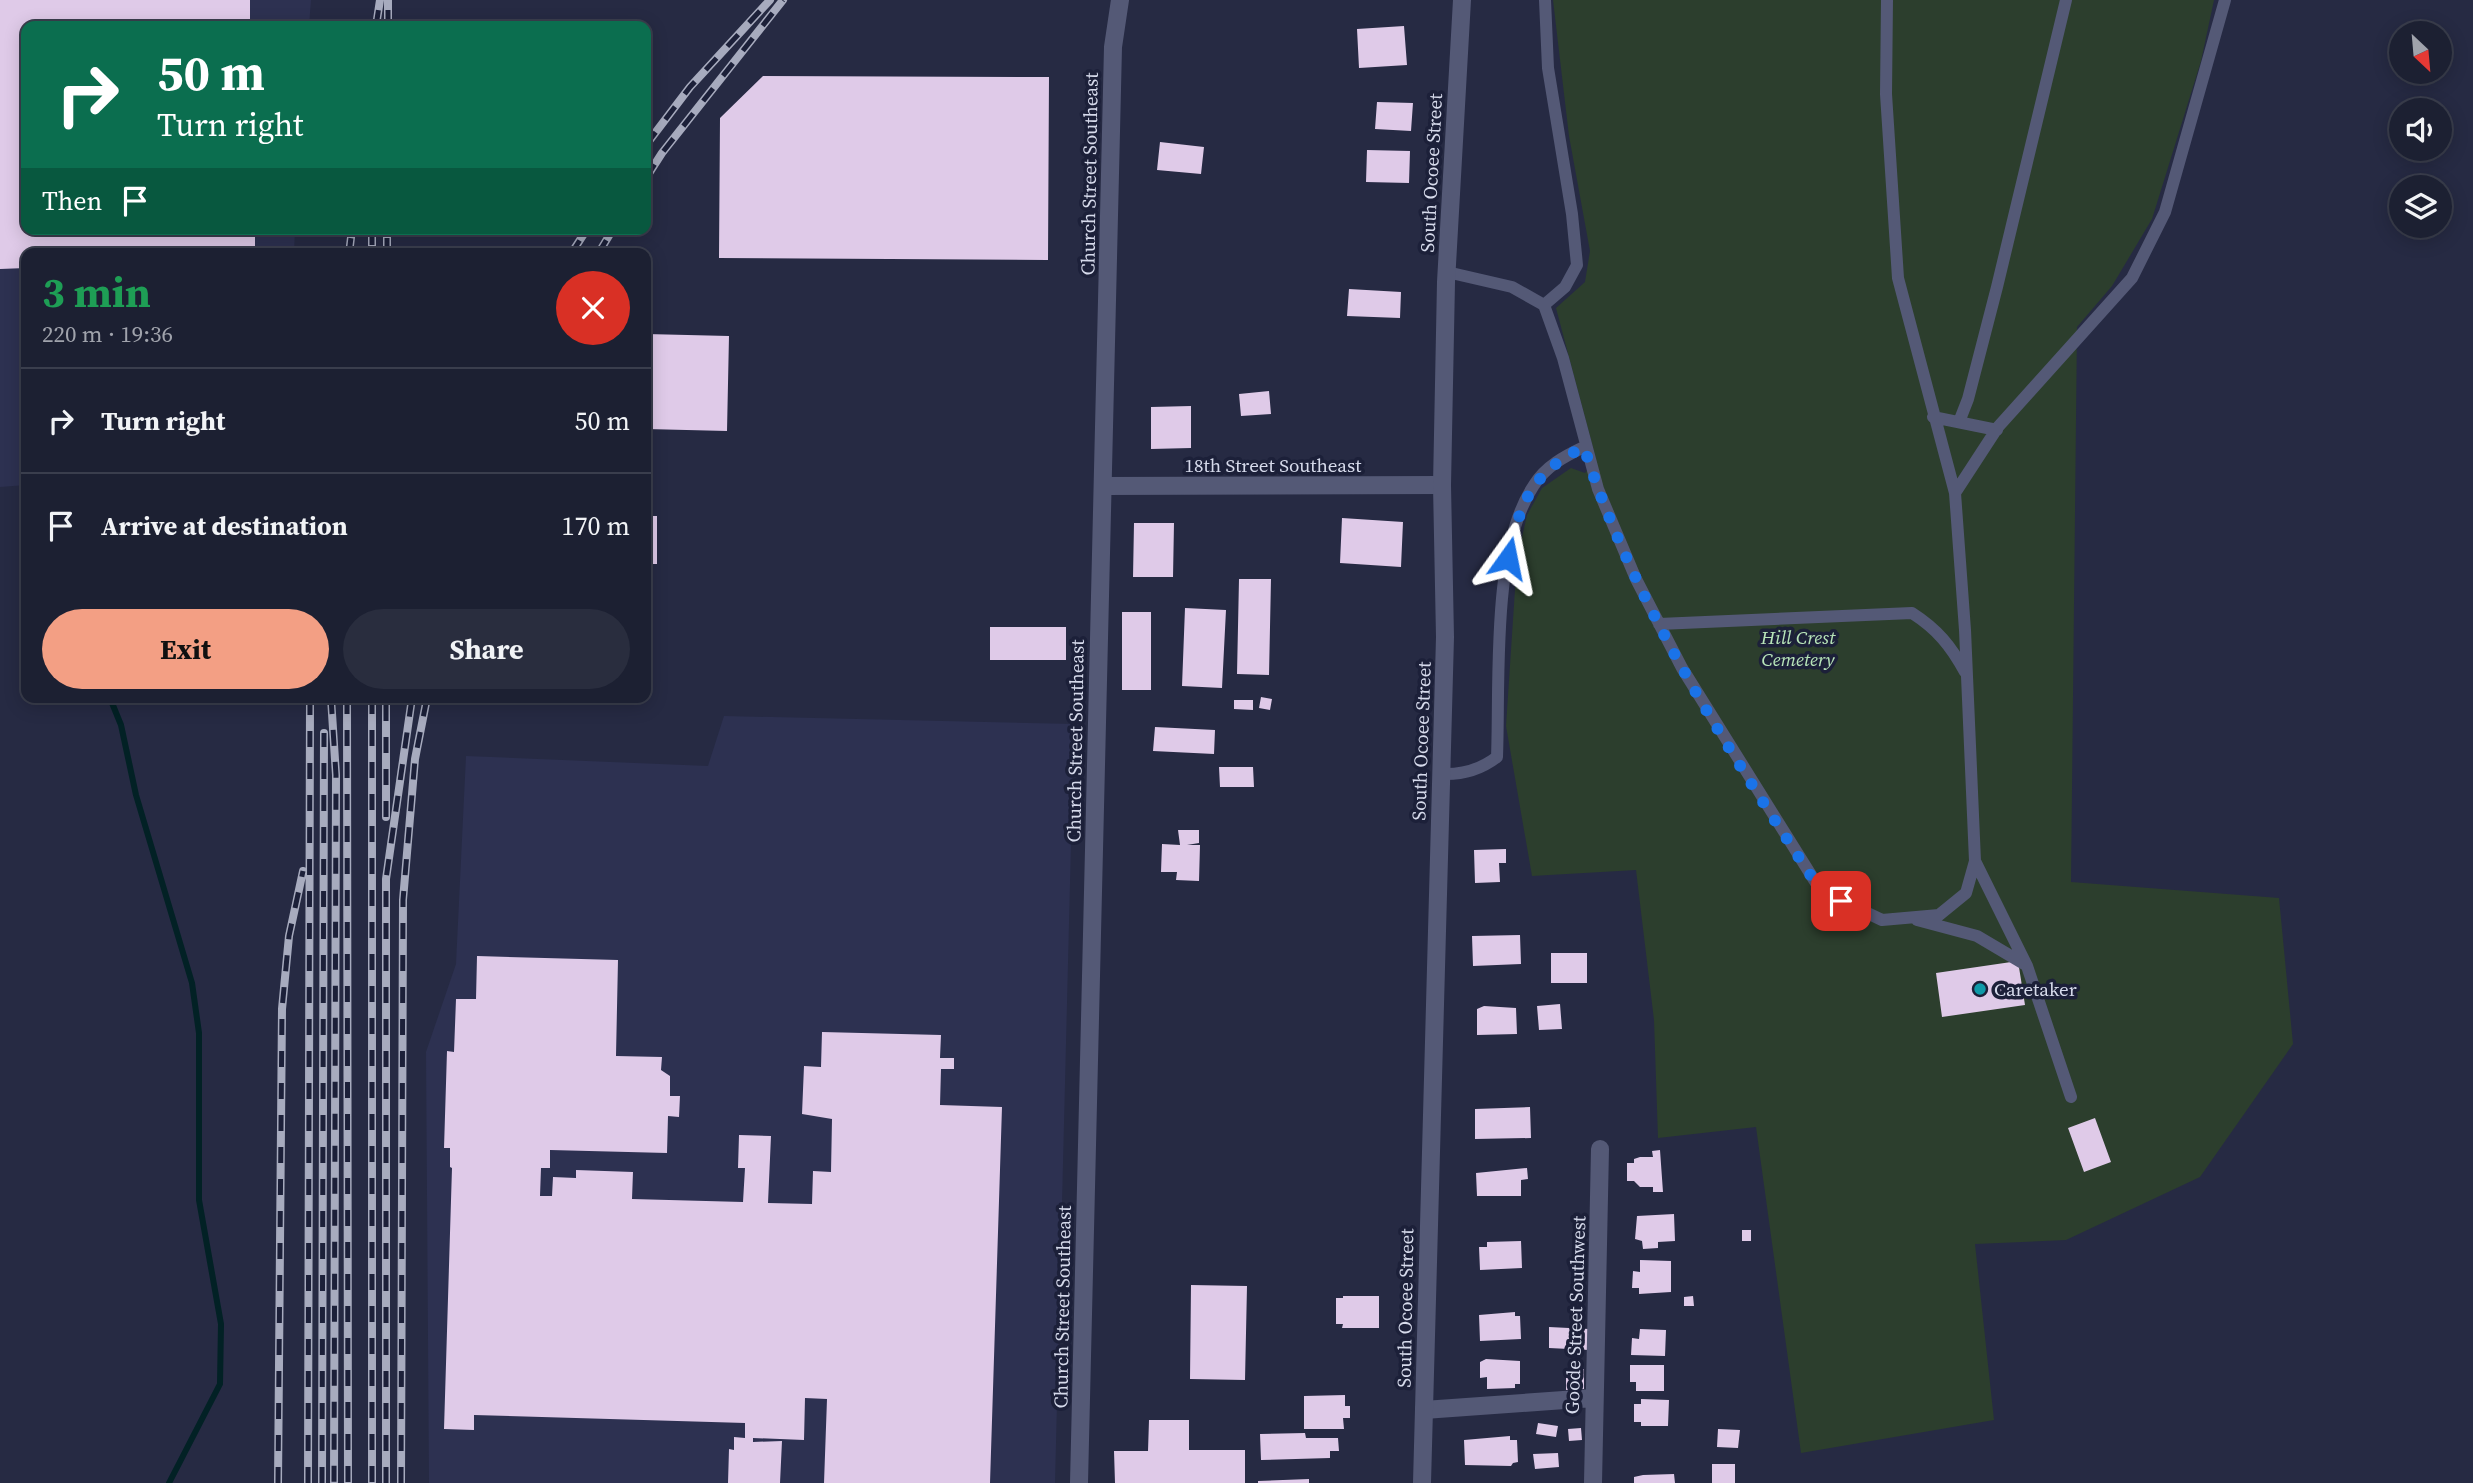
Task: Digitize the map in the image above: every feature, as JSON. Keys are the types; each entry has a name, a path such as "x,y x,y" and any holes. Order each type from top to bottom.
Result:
{"street":[{"name":"Church Street Southeast","path":"1079,1483 1113,47 1120,0"},
{"name":"South Ocoee Street","path":"1422,1483 1445,637 1442,485 1447,272 1462,0"},
{"name":"18th Street Southeast","path":"1103,486 1442,485"},
{"name":"Goode Street Southwest","path":"1593,1483 1592,1398 1600,1276 1600,1149"},
{"path":"1424,1410 1592,1398"}],"lane":[{"path":"1544,305 1565,287 1577,265 1572,214 1548,68 1545,0"},
{"path":"1447,272 1512,287 1544,305 1563,358 1584,447 1614,528 1659,625 1744,772 1821,891 1882,920 1939,915 1966,893 1975,861 1967,675 1955,493 1898,278 1886,94 1887,0"},
{"path":"1959,422 1968,399 1994,300 2066,0"},
{"path":"1955,493 1997,429 2132,278 2165,212 2225,0"},
{"path":"1933,417 1997,429"},
{"path":"1441,774 1457,774 1483,767 1497,757 1502,612 1508,558 1518,514 1534,483 1559,459 1584,447"},
{"path":"1659,625 1912,613 1934,627 1951,646 1967,675"},
{"path":"1975,861 2027,966 2071,1097"},
{"path":"1907,918 1977,936 2027,966"}],"shaded area":[{"path":"0,0 311,0 309,21 21,21 21,235 295,235 294,248 21,248 21,485 0,487"},
{"path":"724,716 1074,724 1055,1483 429,1483 426,1052 456,964 466,756 708,766"}],"green space":[{"name":"Hill Crest Cemetery","path":"1553,0 2214,0 2201,61 2152,219 2112,286 2077,327 2071,882 2279,898 2293,1044 2200,1177 2066,1240 1975,1244 1994,1420 1801,1453 1756,1127 1658,1138 1654,1020 1636,870 1532,876 1506,726 1517,559 1527,515 1542,488 1571,468 1585,473 1596,459 1556,308 1585,282 1590,251 1569,136"}],"building":[{"path":"0,0 250,0 250,21 21,21 21,235 255,235 255,248 21,248 21,268 0,269"},
{"path":"1404,26 1407,65 1359,68 1357,29"},
{"path":"763,76 1049,77 1048,260 719,258 720,118"},
{"path":"1377,102 1413,103 1411,131 1375,129"},
{"path":"1160,142 1204,147 1201,174 1157,170"},
{"path":"1367,150 1410,151 1409,183 1366,182"},
{"path":"1349,289 1401,292 1400,318 1347,316"},
{"path":"651,334 729,336 727,431 651,429"},
{"path":"1269,391 1271,414 1241,416 1239,394"},
{"path":"1191,406 1191,448 1151,449 1151,407"},
{"path":"651,516 657,516 657,564 651,564"},
{"path":"1342,518 1403,522 1401,567 1340,563"},
{"path":"1134,523 1174,523 1173,577 1133,577"},
{"path":"1239,579 1271,579 1269,675 1237,674"},
{"path":"1185,608 1226,610 1222,688 1182,686"},
{"path":"1122,612 1151,612 1151,690 1122,690"},
{"path":"990,627 1066,627 1066,660 990,660"},
{"path":"1261,697 1272,699 1270,710 1259,708"},
{"path":"1234,700 1253,700 1253,710 1234,709"},
{"path":"1155,727 1215,730 1214,754 1153,751"},
{"path":"1219,767 1253,767 1254,787 1220,787"},
{"path":"1178,830 1199,830 1199,843 1187,845 1200,845 1199,881 1176,880 1177,872 1161,872 1162,844 1180,845"},
{"path":"1506,849 1506,863 1499,863 1500,882 1475,883 1474,850"},
{"path":"1520,935 1521,964 1473,966 1472,936"},
{"path":"1551,953 1587,953 1587,983 1551,983"},
{"path":"477,956 618,960 616,1056 662,1057 661,1070 670,1076 670,1096 680,1096 679,1117 668,1116 667,1153 550,1150 550,1168 541,1168 540,1196 552,1196 553,1177 576,1178 576,1170 633,1172 632,1199 743,1202 745,1168 738,1168 739,1135 771,1136 768,1203 812,1204 813,1171 831,1172 832,1119 802,1114 804,1066 821,1067 822,1032 941,1035 940,1058 954,1058 954,1069 941,1069 940,1105 1002,1107 990,1483 824,1483 827,1399 805,1398 804,1440 753,1438 753,1442 782,1441 780,1483 728,1483 729,1449 734,1450 734,1437 745,1438 745,1423 474,1415 474,1430 444,1429 452,1168 450,1148 444,1148 447,1051 454,1052 456,999 476,999"},
{"name":"Caretaker","path":"2018,961 2025,1005 1942,1017 1936,973"},
{"path":"1560,1004 1562,1029 1539,1030 1537,1006"},
{"path":"1484,1006 1516,1008 1517,1034 1477,1035 1477,1009"},
{"path":"1530,1107 1531,1138 1475,1139 1475,1109"},
{"path":"2095,1118 2111,1162 2084,1172 2068,1128"},
{"path":"1660,1150 1663,1192 1653,1192 1653,1187 1640,1187 1634,1181 1627,1181 1627,1163 1634,1163 1634,1159 1640,1157 1653,1157 1652,1151"},
{"path":"1527,1168 1528,1179 1521,1180 1521,1196 1477,1196 1476,1173"},
{"path":"1674,1214 1675,1241 1658,1242 1658,1248 1643,1249 1642,1241 1635,1239 1637,1216"},
{"path":"1742,1230 1751,1230 1751,1241 1742,1241"},
{"path":"1521,1241 1522,1268 1480,1270 1479,1247 1487,1247 1487,1242"},
{"path":"1640,1260 1671,1261 1671,1292 1639,1294 1639,1288 1632,1288 1633,1271 1640,1272"},
{"path":"1191,1285 1247,1286 1245,1380 1190,1379"},
{"path":"1379,1296 1379,1328 1342,1328 1343,1324 1336,1324 1336,1298"},
{"path":"1693,1296 1694,1306 1684,1306 1684,1297"},
{"path":"1515,1312 1515,1316 1520,1316 1521,1339 1480,1341 1479,1315"},
{"path":"1549,1327 1589,1329 1589,1350 1549,1348"},
{"path":"1640,1329 1666,1330 1665,1356 1631,1355 1632,1338 1639,1339"},
{"path":"1486,1359 1520,1361 1520,1384 1515,1384 1515,1388 1487,1389 1487,1377 1480,1378 1480,1362"},
{"path":"1630,1365 1664,1365 1664,1391 1636,1391 1636,1382 1630,1382"},
{"path":"1566,1369 1584,1369 1584,1389 1566,1390"},
{"path":"1345,1395 1345,1406 1350,1406 1350,1418 1343,1418 1344,1429 1304,1429 1304,1396"},
{"path":"1641,1399 1669,1400 1668,1426 1641,1426 1641,1422 1634,1422 1634,1404 1641,1404"},
{"path":"1149,1420 1189,1420 1189,1450 1245,1450 1245,1483 1115,1483 1114,1451 1148,1451"},
{"path":"1538,1423 1558,1426 1556,1437 1536,1434"},
{"path":"1581,1428 1582,1440 1569,1441 1568,1429"},
{"path":"1718,1429 1740,1430 1738,1448 1717,1447"},
{"path":"1305,1433 1306,1438 1338,1438 1339,1451 1330,1451 1330,1458 1261,1460 1260,1434"},
{"path":"1510,1436 1510,1440 1517,1440 1518,1462 1511,1466 1465,1465 1464,1440"},
{"path":"1558,1453 1559,1467 1535,1469 1533,1454"},
{"path":"1712,1464 1735,1464 1735,1483 1712,1483"},
{"path":"1674,1474 1675,1483 1634,1483 1634,1477"},
{"path":"1309,1479 1309,1483 1258,1483 1258,1481"}],"waterway":[{"path":"112,703 121,725 136,795 192,983 199,1033 199,1200 221,1324 220,1384 169,1483"}],"railway":[{"path":"377,21 380,0"},
{"path":"388,0 388,21"},
{"path":"651,138 690,87 770,0"},
{"path":"651,170 783,0"},
{"path":"350,248 351,235"},
{"path":"372,235 372,248"},
{"path":"387,235 387,248"},
{"path":"575,248 583,235"},
{"path":"602,248 609,235"},
{"path":"308,1483 310,703"},
{"path":"331,703 336,775 334,1483"},
{"path":"347,703 348,1483"},
{"path":"372,703 372,1483"},
{"path":"386,703 386,817"},
{"path":"386,1483 386,879 411,703"},
{"path":"401,1483 403,900 415,759 426,703"},
{"path":"322,1483 324,733"},
{"path":"278,1483 282,1009 289,936 303,871"}],"place":[{"name":"Caretaker","path":"1980,989"}],"route":[{"path":"1508,558 1518,514 1534,483 1559,459 1584,447 1598,489 1636,579 1682,668 1744,772 1821,891 1841,901"}]}
